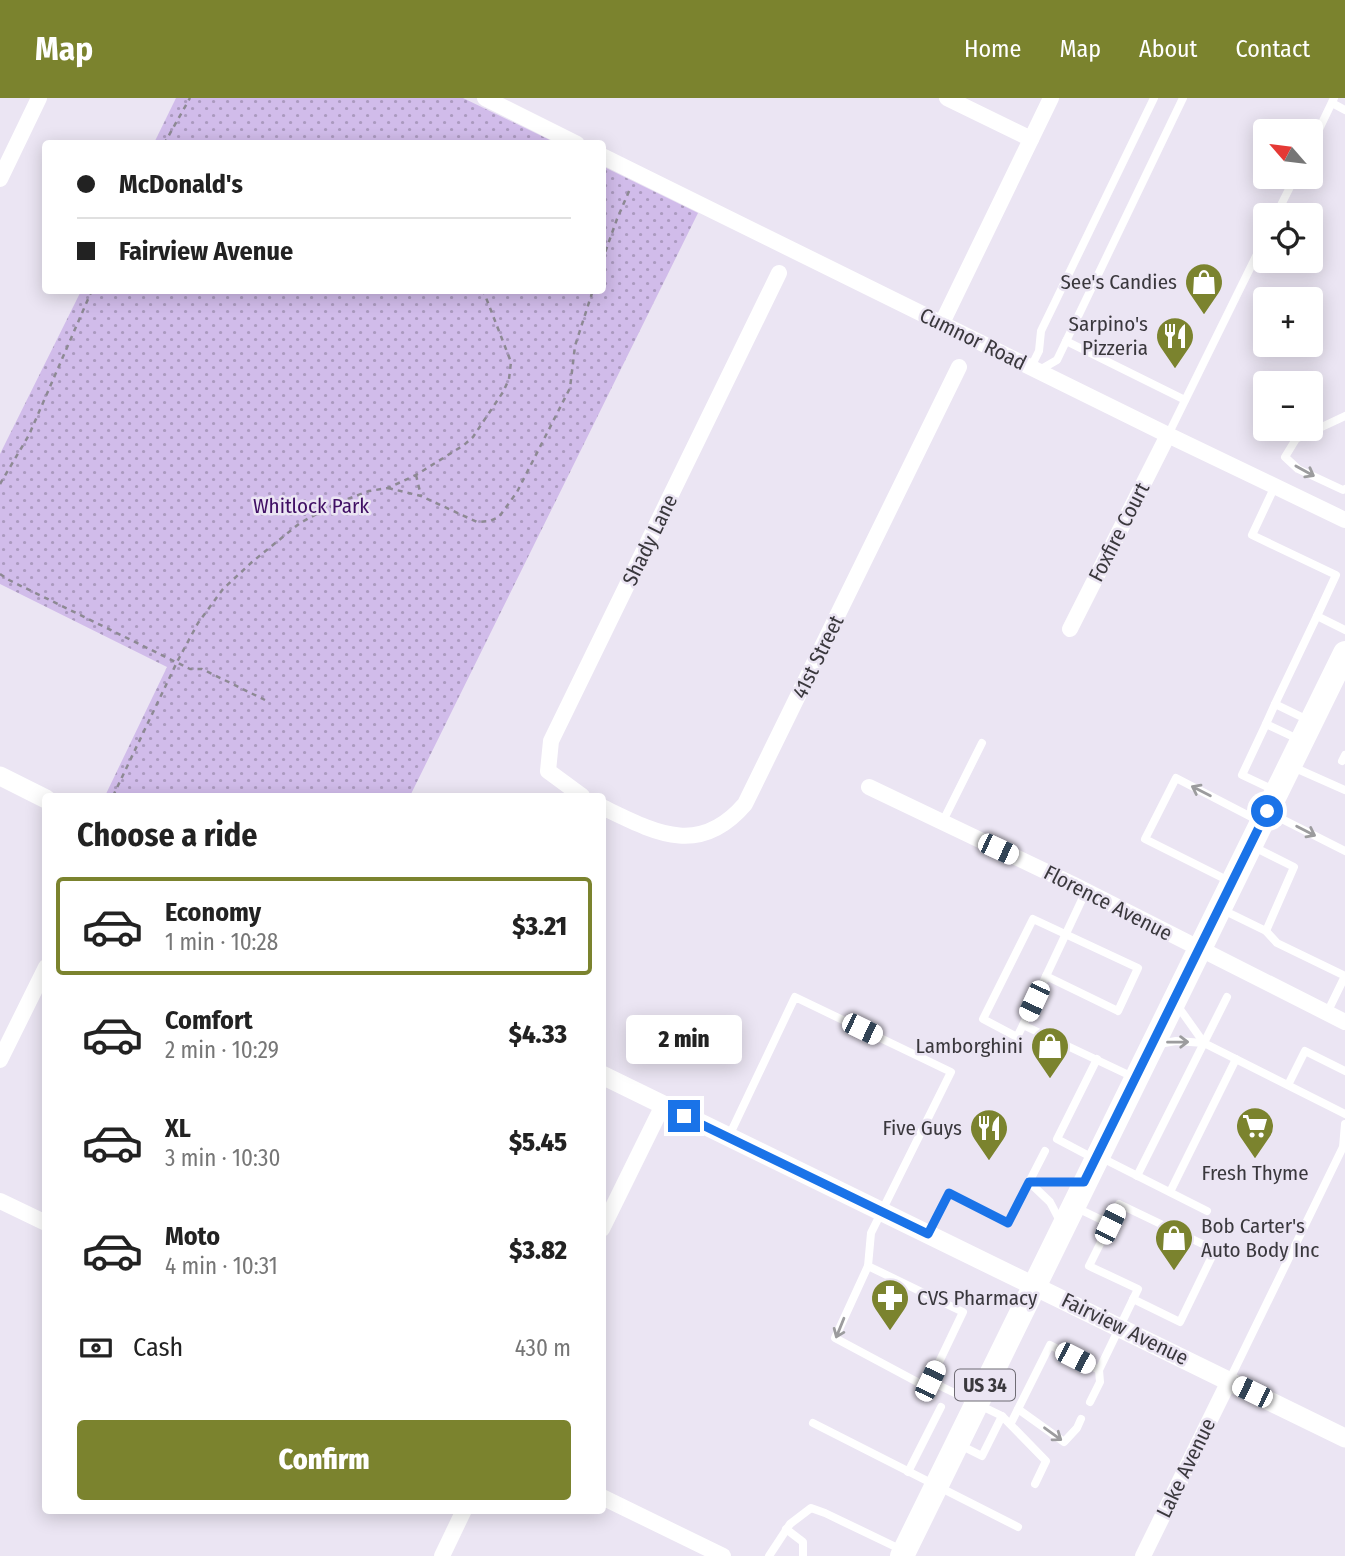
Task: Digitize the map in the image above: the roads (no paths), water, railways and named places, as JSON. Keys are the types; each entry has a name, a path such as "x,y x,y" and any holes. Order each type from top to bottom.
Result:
{"main road":[{"name":"US 34","path":"903,1554 1250,845 1343,664"}],"street":[{"path":"0,179 39,98"},
{"path":"485,98 570,140"},
{"path":"947,98 1031,139"},
{"path":"942,323 1051,98"},
{"name":"Cumnor Road","path":"606,158 1345,520"},
{"name":"Shady Lane","path":"578,793 548,771 551,741 779,273"},
{"name":"41st Street","path":"606,809 654,832 680,836 707,833 730,819 745,804 959,367"},
{"name":"Foxfire Court","path":"1070,629 1168,435"},
{"path":"0,776 42,797"},
{"name":"Florence Avenue","path":"869,788 1086,891 1345,1022"},
{"path":"0,1060 42,975"},
{"name":"Fairview Avenue","path":"606,1077 1345,1438"},
{"path":"606,1221 663,1105"},
{"path":"0,1201 42,1221"},
{"name":"Lake Avenue","path":"1143,1556 1229,1381"},
{"path":"606,1499 723,1556"},
{"path":"442,1556 462,1514"}],"lane":[{"path":"1035,369 1041,331 1154,98"},
{"path":"1035,369 1057,360 1183,98"},
{"path":"1323,121 1333,101 1345,110"},
{"path":"1168,435 1253,262"},
{"path":"1066,341 1185,400"},
{"path":"1345,416 1296,439 1285,457 1298,469 1345,489"},
{"path":"1269,808 1242,775 1336,575 1252,535 1275,485"},
{"path":"1317,617 1345,629"},
{"path":"1275,704 1307,731"},
{"path":"1266,724 1307,731"},
{"path":"943,822 982,743"},
{"path":"1290,765 1345,790"},
{"path":"1232,883 1145,839 1176,778 1269,808 1345,851"},
{"path":"1250,845 1294,867 1266,931"},
{"path":"1046,976 1118,1011 1138,968 1066,934 1033,919 983,1019 1017,1037 1023,1025 1046,976 1066,934 1086,891"},
{"path":"1220,908 1266,931 1277,943 1345,976 1327,1013"},
{"path":"728,1137 795,997 951,1072 872,1233 868,1266 835,1338 921,1384 930,1381 1002,1416 1046,1461 1035,1484"},
{"path":"1137,1176 1227,997"},
{"path":"1174,1001 1203,1043"},
{"path":"1023,1025 1136,1078"},
{"path":"1152,1045 1176,1041 1203,1043 1345,1114"},
{"path":"1288,1086 1306,1051 1345,1071"},
{"path":"1097,1059 1056,1139 1207,1211"},
{"path":"1170,1192 1236,1059"},
{"path":"1229,1381 1343,1147 1345,1124"},
{"path":"928,1234 949,1193 1008,1223 1045,1151"},
{"path":"1029,1182 1084,1182"},
{"path":"1029,1182 1067,1216 1110,1224"},
{"path":"1090,1402 1100,1382 1100,1370 1119,1327 1133,1299 1138,1289 1089,1266 1119,1204 1215,1250 1180,1322 1133,1299"},
{"path":"868,1266 963,1312 930,1381"},
{"path":"1011,1423 1050,1345 1100,1370"},
{"path":"908,1472 941,1407"},
{"path":"1018,1409 1064,1442 1077,1428 1081,1419"},
{"path":"956,1444 982,1456 1002,1416"},
{"path":"813,1423 1018,1527"},
{"path":"769,1556 786,1529 811,1508 903,1554"},
{"path":"786,1529 803,1542 803,1556"}],"place":[{"name":"See's Candies","path":"1204,316"},
{"name":"Sarpino's Pizzeria","path":"1175,370"},
{"name":"Lamborghini","path":"1050,1080"},
{"name":"Fresh Thyme","path":"1255,1160"},
{"name":"Five Guys","path":"989,1162"},
{"name":"Bob Carter's Auto Body Inc","path":"1174,1272"},
{"name":"CVS Pharmacy","path":"890,1332"}],"park label":[{"name":"Whitlock Park","path":"311,506"}]}
